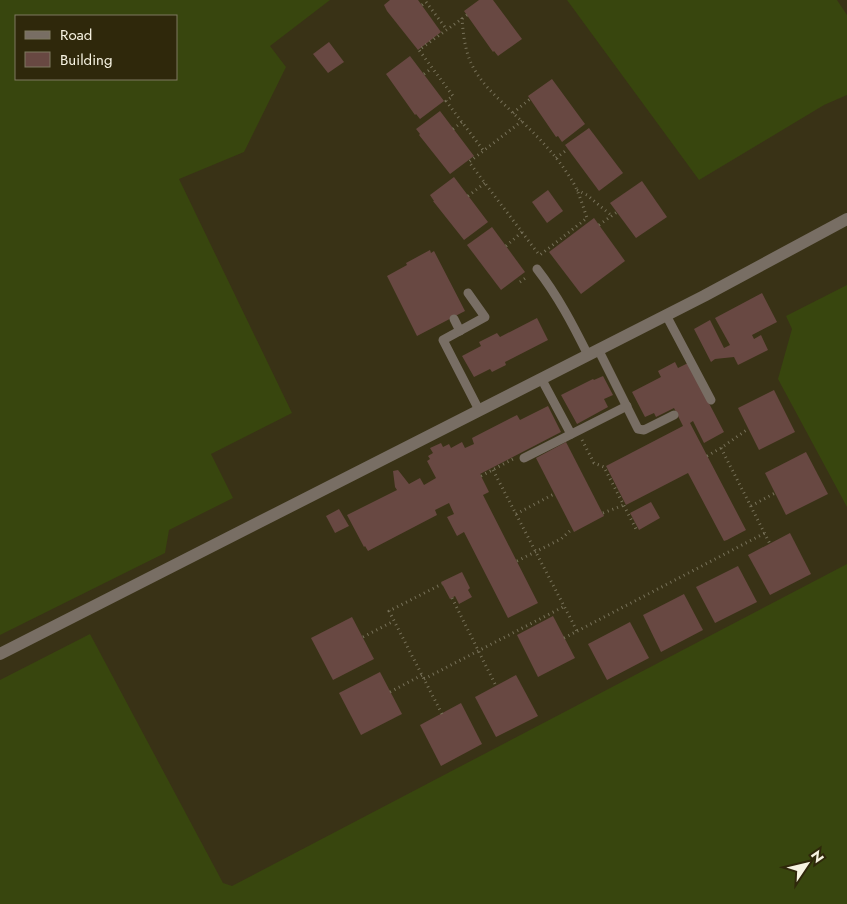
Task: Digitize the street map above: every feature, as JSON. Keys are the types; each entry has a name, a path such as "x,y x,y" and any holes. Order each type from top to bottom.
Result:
{"street":[{"path":"0,654 666,315 847,219"}],"lane":[{"path":"538,269 593,352 641,431 674,415"},
{"path":"468,293 485,317 443,340 479,410"},
{"path":"666,315 711,400"},
{"path":"454,319 460,331"},
{"path":"542,378 574,433"},
{"path":"524,458 627,406"}],"path":[{"path":"422,5 426,2 447,30"},
{"path":"467,15 419,50 453,96 446,101 483,150"},
{"path":"462,18 471,63 479,77 556,158 577,190 587,218 540,255"},
{"path":"424,74 432,68"},
{"path":"513,113 530,99"},
{"path":"522,121 469,162 543,259"},
{"path":"453,129 462,122"},
{"path":"556,158 568,149"},
{"path":"468,196 485,183"},
{"path":"577,190 587,195 612,216"},
{"path":"599,226 618,212"},
{"path":"506,246 522,232"},
{"path":"707,456 748,429"},
{"path":"574,433 594,463 604,467 636,529"},
{"path":"721,448 770,544"},
{"path":"481,476 519,457 524,458"},
{"path":"493,470 577,631"},
{"path":"751,506 775,493"},
{"path":"516,514 554,494"},
{"path":"603,513 624,506"},
{"path":"517,561 561,538 572,529"},
{"path":"564,638 764,533"},
{"path":"442,584 389,611 442,714"},
{"path":"452,598 496,686"},
{"path":"390,692 478,651 563,607"},
{"path":"363,637 394,621"}],"green space":[{"path":"0,0 330,0 270,46 286,67 244,152 179,179 292,413 211,454 233,498 169,530 165,553 0,635"},
{"path":"567,0 837,0 847,15 847,95 824,105 699,180"},
{"path":"847,285 847,507 778,379 792,329 786,316"},
{"path":"847,564 847,904 0,904 0,680 90,634 223,883 232,886"}],"building":[{"path":"390,0 418,0 441,32 418,50 387,11 384,5"},
{"path":"479,0 493,0 522,39 498,56 493,52 464,11"},
{"path":"329,42 344,62 328,73 313,54"},
{"path":"410,56 444,101 420,119 415,115 386,74"},
{"path":"552,79 585,124 562,142 558,136 556,137 528,96"},
{"path":"440,111 474,156 450,174 416,129"},
{"path":"589,128 623,173 599,191 565,145"},
{"path":"454,177 488,222 464,240 430,195"},
{"path":"642,181 667,217 636,238 610,203"},
{"path":"548,190 563,211 547,223 532,202"},
{"path":"594,218 625,261 581,294 549,252"},
{"path":"492,227 525,272 501,290 467,245"},
{"path":"430,250 431,253 434,251 465,311 417,336 387,276"},
{"path":"762,293 777,322 752,335 754,339 761,335 768,350 738,365 734,357 715,359 711,362 694,329 710,320 724,348 730,345 715,318"},
{"path":"537,318 548,340 505,362 506,365 492,372 490,369 474,377 462,356 481,346 479,342 497,333 500,337"},
{"path":"675,362 678,368 688,363 724,432 704,443 693,421 690,423 746,530 724,541 688,473 626,505 606,466 683,426 674,408 656,417 654,413 645,417 632,392 661,377 658,371"},
{"path":"603,376 613,395 604,399 608,407 577,424 561,395"},
{"path":"774,390 795,432 759,450 738,408"},
{"path":"548,406 561,432 480,474 489,492 483,495 538,603 508,618 464,532 457,536 447,517 454,514 449,503 435,510 437,515 368,551 364,547 347,515 397,490 393,471 398,470 409,484 420,478 424,485 436,478 427,461 430,459 428,456 433,453 430,448 441,443 443,447 449,444 451,448 462,442 465,448 474,444 472,438 517,415 520,420"},
{"path":"566,442 604,516 574,532 536,458"},
{"path":"806,452 828,494 786,515 765,473"},
{"path":"651,502 660,518 639,530 630,513"},
{"path":"339,509 349,526 335,533 326,516"},
{"path":"790,533 811,574 770,595 748,555"},
{"path":"738,566 757,602 715,623 696,587"},
{"path":"462,572 472,597 459,604 455,596 450,599 441,582"},
{"path":"684,594 703,630 661,652 643,615"},
{"path":"553,616 575,658 538,677 517,635"},
{"path":"352,617 374,659 333,680 311,638"},
{"path":"630,622 649,658 607,680 588,644"},
{"path":"380,672 402,714 361,735 339,693"},
{"path":"516,675 538,716 496,737 475,697"},
{"path":"461,703 482,744 441,766 420,725"}]}
